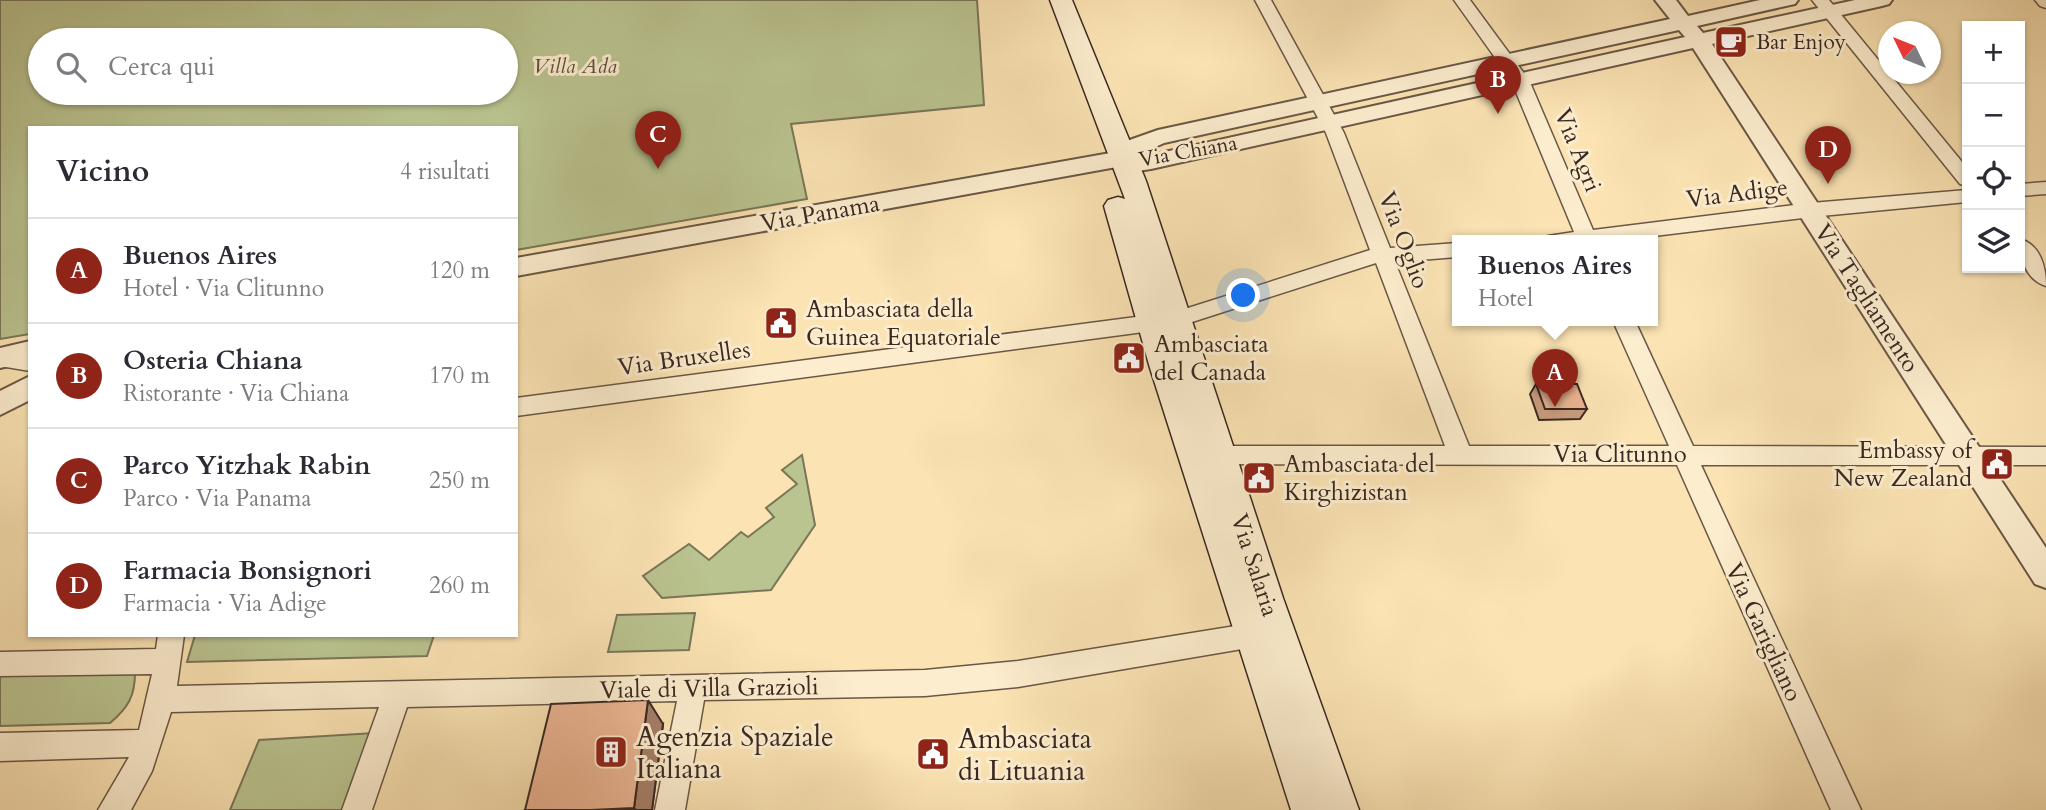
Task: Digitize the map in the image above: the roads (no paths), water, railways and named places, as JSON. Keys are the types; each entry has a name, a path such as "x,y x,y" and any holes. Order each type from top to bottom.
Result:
{"main road":[{"name":"Via Salaria","path":"1045,0 1114,160 1163,321 1208,455 1265,598 1339,810"},
{"name":"Via Salaria","path":"1062,0 1112,129 1114,160"},
{"name":"Via Salaria","path":"1208,455 1237,592 1254,635 1311,810"}],"street":[{"name":"Via Oglio","path":"1263,0 1325,112 1460,454"},
{"path":"1462,0 1520,80"},
{"name":"Via Tagliamento","path":"1665,0 1693,32 2046,574"},
{"name":"Via Chiana","path":"1114,160 1132,147 1158,137 1520,80 1693,32 1788,0"},
{"name":"Via Chiana","path":"1114,160 1145,163 1507,61 1693,32 1824,6 1882,0"},
{"path":"1824,6 1962,174"},
{"name":"Via Agri","path":"1520,80 1585,235"},
{"path":"1112,129 1133,137 1158,137"},
{"name":"Via Panama","path":"518,267 1114,160"},
{"path":"2025,190 2046,188"},
{"name":"Via Adige","path":"1618,235 1811,210 1962,196"},
{"path":"1163,321 1366,257 1452,250"},
{"path":"2025,252 2046,279"},
{"name":"Via Bruxelles","path":"518,407 1163,321"},
{"path":"1626,326 1683,454"},
{"path":"0,358 28,367"},
{"path":"0,404 28,368"},
{"name":"Via Garigliano","path":"1683,454 1846,810"},
{"name":"Via Clitunno","path":"1208,455 2046,456"},
{"name":"Viale di Villa Grazioli","path":"160,699 925,683 979,679 1254,635"},
{"path":"0,664 169,648 160,699 147,743 133,780 113,810"},
{"path":"670,810 693,688"},
{"path":"357,810 397,695"},
{"path":"0,747 147,743"}],"place":[{"name":"Bar Enjoy","path":"1731,42"},
{"name":"Osteria Chiana","path":"1498,114"},
{"name":"Parco Yitzhak Rabin","path":"658,169"},
{"name":"Farmacia Bonsignori","path":"1828,184"},
{"name":"Ambasciata della Guinea Equatoriale","path":"781,323"},
{"name":"Ambasciata del Canada","path":"1129,358"},
{"name":"Buenos Aires","path":"1555,407"},
{"name":"Embassy of New Zealand","path":"1997,464"},
{"name":"Ambasciata del Kirghizistan","path":"1259,478"},
{"name":"Agenzia Spaziale Italiana","path":"611,752"},
{"name":"Ambasciata di Lituania","path":"933,754"}],"park label":[{"name":"Villa Ada","path":"575,66"}]}
